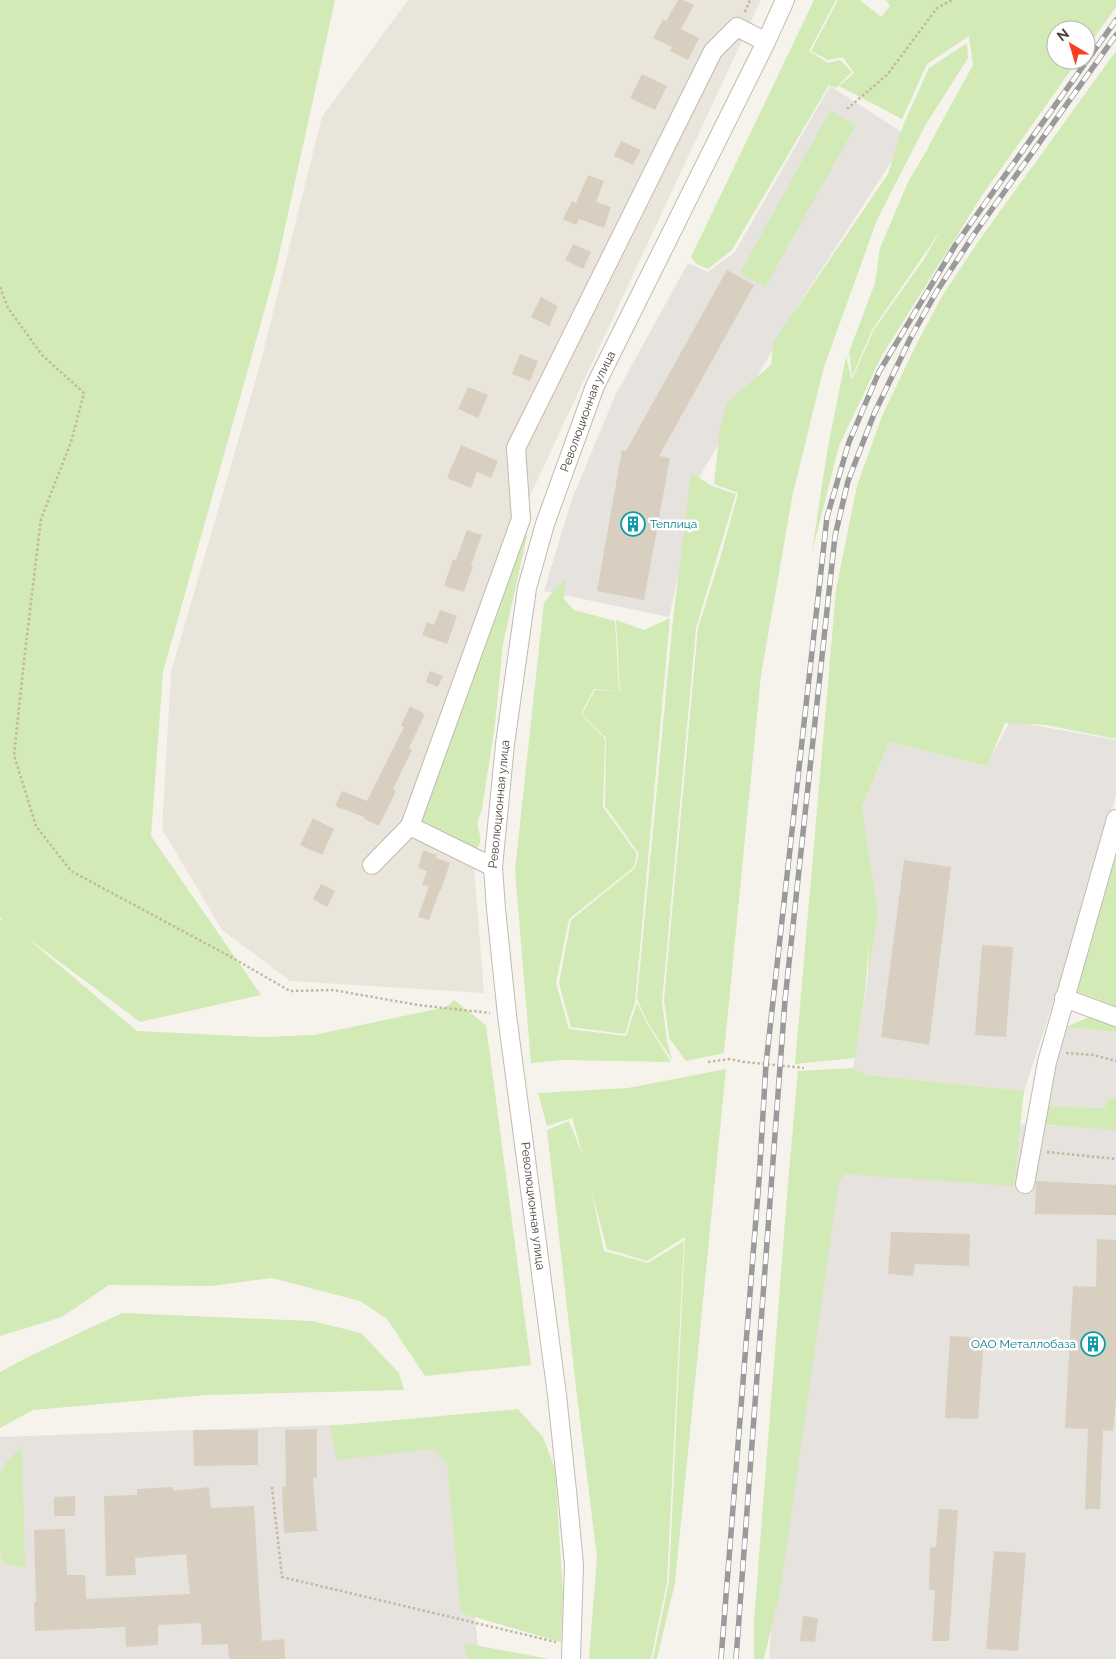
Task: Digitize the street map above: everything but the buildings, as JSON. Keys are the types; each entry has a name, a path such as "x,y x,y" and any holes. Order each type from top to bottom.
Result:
{"street":[{"name":"Революционная улица","path":"572,1652 574,1565 567,1490 553,1366 507,1015 496,909 493,867 505,744 527,588 545,524 595,386 766,42 784,0"},
{"path":"372,865 410,826 522,519 516,448 713,51 738,27 766,42"},
{"path":"522,519 545,524"},
{"path":"1025,1184 1047,1062 1116,819"},
{"path":"410,826 493,867"},
{"path":"1064,998 1116,1017"}],"path":[{"path":"847,109 888,74 937,8 950,1"},
{"path":"0,287 8,308 42,355 84,393 71,442 41,520 24,652 14,755 36,826 71,872 231,957 290,991 332,990 418,1005 507,1015"},
{"path":"1050,1052 1093,1055 1116,1061"},
{"path":"708,1062 730,1059 804,1068"},
{"path":"1030,1150 1116,1159"},
{"path":"272,1487 282,1577 572,1652"}],"shaded area":[{"path":"408,0 761,0 530,496 510,578 471,830 484,993 290,981 222,930 162,829 171,672 260,365 322,117"},
{"path":"830,86 908,136 799,304 700,476 669,617 544,591 572,499 615,396 688,263 708,272 735,252"},
{"path":"1010,721 1116,740 1116,794 1095,876 1024,1091 867,1075 853,1068 878,914 862,807 889,742 986,766"},
{"path":"1065,1027 1116,1032 1116,1098 1109,1098 1104,1108 1047,1106"},
{"path":"821,1115 1116,1129 1116,1659 769,1659 803,1166"},
{"path":"444,1421 458,1445 479,1659 0,1659 0,1437"}],"green space":[{"path":"0,0 335,0 275,273 163,672 151,836 261,995 140,1022 25,936 137,1031 262,1037 314,1035 446,1007 454,1000 486,1025 531,1365 425,1376 387,1319 360,1301 272,1278 211,1286 109,1285 62,1317 0,1336 0,920 2,919 0,917"},
{"path":"814,0 836,0 809,51 828,63 840,60 852,72 836,88 829,85 732,250 708,269 696,264 691,257"},
{"path":"838,0 860,0 881,17 890,6 886,0 1116,0 1116,7 1096,35 1096,20 1046,20 1046,70 1071,70 983,194 881,357 839,446 812,552 827,452 846,357 852,380 873,331 924,259 941,230 872,330 852,377 849,352 875,283 880,248 908,182 973,65 969,36 927,64 902,119 839,86 854,73 843,57 828,60 811,51"},
{"path":"967,43 968,58 926,124 877,220 824,367 793,493 761,675 724,1053 686,1061 669,1038 664,1000 698,628 738,493 714,484 720,429 727,404 771,365 773,343 888,174 904,123 929,68"},
{"path":"1116,51 1116,739 1046,725 1005,723 987,766 889,742 862,807 878,914 868,978 869,945 865,991 855,1058 795,1064 836,590 857,486 882,416 917,343 944,293 980,239"},
{"path":"830,111 856,125 765,287 740,273"},
{"path":"691,473 712,486 736,494 696,628 662,1002 667,1040 672,1060 648,1023 637,999 673,619"},
{"path":"525,535 527,536 503,644 495,724 482,810 478,822 480,841 478,847 471,850 417,824"},
{"path":"566,578 564,599 574,610 615,621 619,691 594,689 581,714 605,739 603,807 637,854 634,867 569,919 556,983 569,1029 626,1036 637,1003 671,1062 561,1060 531,1063 515,870 544,602"},
{"path":"670,618 635,1002 625,1034 571,1027 559,983 571,920 635,868 639,854 605,806 606,738 582,714 595,690 620,691 616,620 644,630"},
{"path":"1116,850 1116,1006 1076,991"},
{"path":"1092,1016 1116,1021 1116,1032 1065,1027"},
{"path":"853,1068 867,1075 1024,1091 1014,1186 845,1174 839,1181 780,1592 764,1659 754,1659 754,1621 798,1071"},
{"path":"726,1069 675,1583 657,1659 653,1659 669,1581 685,1237 647,1261 607,1249 591,1189 604,1251 648,1263 684,1241 667,1582 651,1659 589,1659 597,1557 547,1130 569,1121 583,1156 572,1118 547,1126 538,1093 628,1088"},
{"path":"1109,1098 1116,1098 1116,1130 1044,1125 1047,1106 1104,1108"},
{"path":"122,1313 312,1321 361,1333 399,1373 404,1390 206,1395 33,1410 0,1428 0,1372"},
{"path":"518,1409 543,1437 555,1469 563,1593 561,1642 461,1613 447,1463 432,1449 337,1460 330,1426"},
{"path":"22,1447 25,1568 3,1563 0,1551 0,1474 7,1461"},
{"path":"464,1643 549,1659 468,1659"}],"railway":[{"path":"721,1659 759,1180 766,1064 827,517 849,442 879,372 956,244 1116,20"},
{"path":"736,1659 785,1000 835,536 848,481 874,414 911,337 937,291 975,233 1116,35"}],"place":[{"name":"Теплица","path":"633,524"},
{"name":"ОАО Металлобаза","path":"1093,1344"}]}
